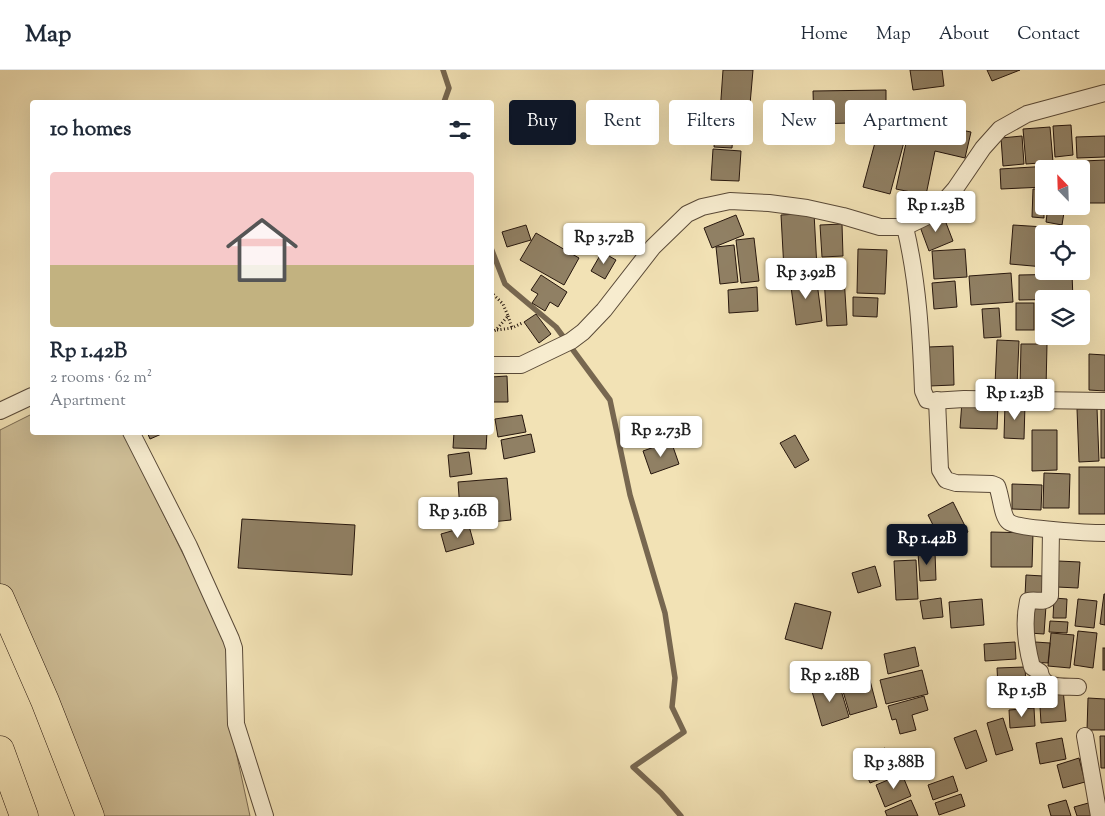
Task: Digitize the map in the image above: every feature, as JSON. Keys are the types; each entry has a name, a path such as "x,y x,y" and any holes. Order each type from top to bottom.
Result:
{"highway":[{"path":"0,598 45,701 90,816"},
{"path":"0,750 24,816"},
{"path":"0,796 6,816"}],"street":[{"path":"494,365 521,365 571,341 583,332 604,310 653,247 687,214 702,207 730,201 769,203 843,216 880,227 905,227 934,213 955,189 983,148 1000,129 1027,114 1105,93"},
{"path":"905,227 912,255 920,316 923,391 927,400 1105,401"},
{"path":"0,410 30,397"},
{"path":"936,400 940,470 944,478 956,483 992,484 997,486 1006,518 1009,522 1051,530 1105,533"},
{"path":"133,435 189,546 231,638 234,648 236,724 265,816"},
{"path":"1051,530 1050,596 1048,600 1028,601 1025,630 1032,667 1040,672 1041,679 1046,684 1078,687"},
{"path":"1085,736 1099,816"}],"path":[{"path":"494,295 503,304 512,328"},
{"path":"496,330 508,316"},
{"path":"496,330 512,328 522,323"}],"shaded area":[{"path":"30,415 30,435 125,435 181,550 228,638 228,715 250,816 90,816 0,598 0,430"}],"building":[{"path":"723,70 753,70 750,100 721,100"},
{"path":"910,70 942,70 944,86 913,90"},
{"path":"987,70 1020,70 992,81"},
{"path":"886,90 886,100 845,100 845,123 835,123 835,100 813,100 813,91"},
{"path":"1071,125 1073,155 1055,157 1053,126"},
{"path":"1050,127 1053,160 1035,160 1035,163 1026,164 1023,129"},
{"path":"966,131 971,132 965,158 935,151 926,195 896,189 906,145 966,145"},
{"path":"1022,136 1024,164 1003,166 1001,138"},
{"path":"1105,136 1105,157 1077,158 1076,137"},
{"path":"714,145 732,145 732,148 714,147"},
{"path":"874,145 903,145 890,194 863,187"},
{"path":"713,149 741,151 739,181 711,180"},
{"path":"1105,160 1105,203 1090,203 1090,161"},
{"path":"1035,167 1035,187 1001,189 1000,169"},
{"path":"1033,189 1035,189 1035,215 1044,215 1044,218 1032,217"},
{"path":"814,213 817,268 784,270 781,215"},
{"path":"736,215 744,235 712,248 704,228"},
{"path":"943,215 953,241 929,251 919,224"},
{"path":"1047,215 1064,215 1062,225 1046,222"},
{"path":"842,224 843,256 822,257 820,225"},
{"path":"526,225 531,240 507,247 502,232"},
{"path":"1013,225 1035,226 1035,266 1010,264"},
{"path":"536,233 579,258 564,285 520,260"},
{"path":"754,238 759,281 741,283 736,240"},
{"path":"734,245 738,282 720,284 716,247"},
{"path":"858,249 887,250 885,294 857,293"},
{"path":"965,249 967,277 934,279 932,251"},
{"path":"602,252 616,260 605,279 591,271"},
{"path":"843,260 847,325 827,326 823,261"},
{"path":"1011,273 1013,302 971,305 969,276"},
{"path":"541,275 567,292 558,307 550,302 545,311 532,303 538,294 531,290"},
{"path":"816,275 822,321 796,325 790,279"},
{"path":"1019,275 1035,275 1035,280 1072,280 1073,290 1035,290 1035,300 1019,300"},
{"path":"955,281 957,307 934,309 932,283"},
{"path":"757,287 758,311 729,313 728,290"},
{"path":"853,297 878,298 877,317 853,316"},
{"path":"1016,303 1034,303 1034,330 1016,330"},
{"path":"999,308 1001,337 984,338 982,309"},
{"path":"536,314 551,334 539,343 524,322"},
{"path":"997,340 1019,341 1017,386 995,385"},
{"path":"1021,344 1047,345 1046,389 1020,388"},
{"path":"953,346 954,385 929,386 928,347"},
{"path":"1089,354 1105,355 1105,391 1089,390"},
{"path":"507,376 508,402 494,402 494,377"},
{"path":"962,401 998,403 997,429 960,428"},
{"path":"1005,404 1025,404 1024,439 1004,438"},
{"path":"1101,407 1105,407 1105,458 1101,458"},
{"path":"1097,408 1099,461 1079,462 1077,409"},
{"path":"522,415 526,432 498,437 495,419"},
{"path":"1032,430 1057,430 1057,470 1032,471"},
{"path":"531,434 535,452 504,459 501,440"},
{"path":"148,435 159,435 150,439"},
{"path":"454,435 487,435 486,449 453,448"},
{"path":"795,435 809,460 795,468 780,443"},
{"path":"671,441 679,464 651,474 643,451"},
{"path":"469,452 472,474 450,477 448,455"},
{"path":"1079,467 1105,467 1105,514 1079,514"},
{"path":"1044,473 1070,474 1069,508 1043,508"},
{"path":"507,478 511,520 461,525 458,482"},
{"path":"1012,484 1042,485 1041,510 1012,509"},
{"path":"953,502 968,532 943,545 928,515"},
{"path":"242,519 355,525 352,575 238,568"},
{"path":"469,526 474,544 446,552 441,534"},
{"path":"991,532 1033,533 1032,567 991,567"},
{"path":"935,552 936,580 920,581 918,553"},
{"path":"916,560 918,599 896,600 894,561"},
{"path":"1058,561 1080,562 1078,588 1057,587"},
{"path":"875,566 881,586 858,593 852,573"},
{"path":"1026,575 1043,576 1043,596 1025,596"},
{"path":"1105,594 1105,625 1100,624"},
{"path":"941,598 943,617 923,619 920,601"},
{"path":"1054,598 1067,599 1066,618 1053,618"},
{"path":"982,599 984,625 951,628 949,602"},
{"path":"1078,599 1097,601 1094,628 1075,626"},
{"path":"795,603 831,612 822,649 785,639"},
{"path":"1031,605 1046,606 1044,634 1029,633"},
{"path":"1050,621 1068,622 1067,633 1049,632"},
{"path":"1078,631 1097,633 1093,668 1074,665"},
{"path":"1051,633 1074,635 1070,668 1048,666"},
{"path":"1015,642 1016,659 985,661 984,644"},
{"path":"1035,642 1050,643 1048,663 1033,662"},
{"path":"915,647 919,666 888,674 884,654"},
{"path":"1103,648 1105,648 1105,670 1103,670"},
{"path":"840,664 844,676 813,685 809,673"},
{"path":"1025,667 1027,705 999,707 997,668"},
{"path":"922,670 928,694 886,704 880,680"},
{"path":"868,673 877,707 850,715 840,681"},
{"path":"838,680 849,717 822,726 811,688"},
{"path":"1063,689 1066,721 1041,723 1039,691"},
{"path":"924,696 928,710 912,715 916,730 900,734 896,719 892,720 888,706"},
{"path":"1088,698 1105,699 1105,730 1087,730"},
{"path":"1034,708 1035,726 1010,728 1009,710"},
{"path":"1003,718 1013,750 996,755 987,723"},
{"path":"976,730 987,761 966,769 954,738"},
{"path":"1100,736 1105,736 1105,768 1101,768"},
{"path":"1062,738 1066,759 1040,764 1036,743"},
{"path":"885,748 895,773 870,783 860,758"},
{"path":"1079,758 1085,782 1063,788 1057,765"},
{"path":"902,774 911,796 885,807 876,785"},
{"path":"953,776 958,791 933,800 928,785"},
{"path":"961,794 965,806 939,815 935,803"},
{"path":"911,800 918,816 887,816 885,811"},
{"path":"1066,800 1071,816 1051,816 1048,805"},
{"path":"1092,802 1096,816 1077,816 1074,807"}],"waterway":[{"path":"443,70 449,88 445,100"},
{"path":"494,256 505,284 556,327 610,400 630,495 665,613 675,678 672,707 684,732 633,767 661,793 681,816"}]}
